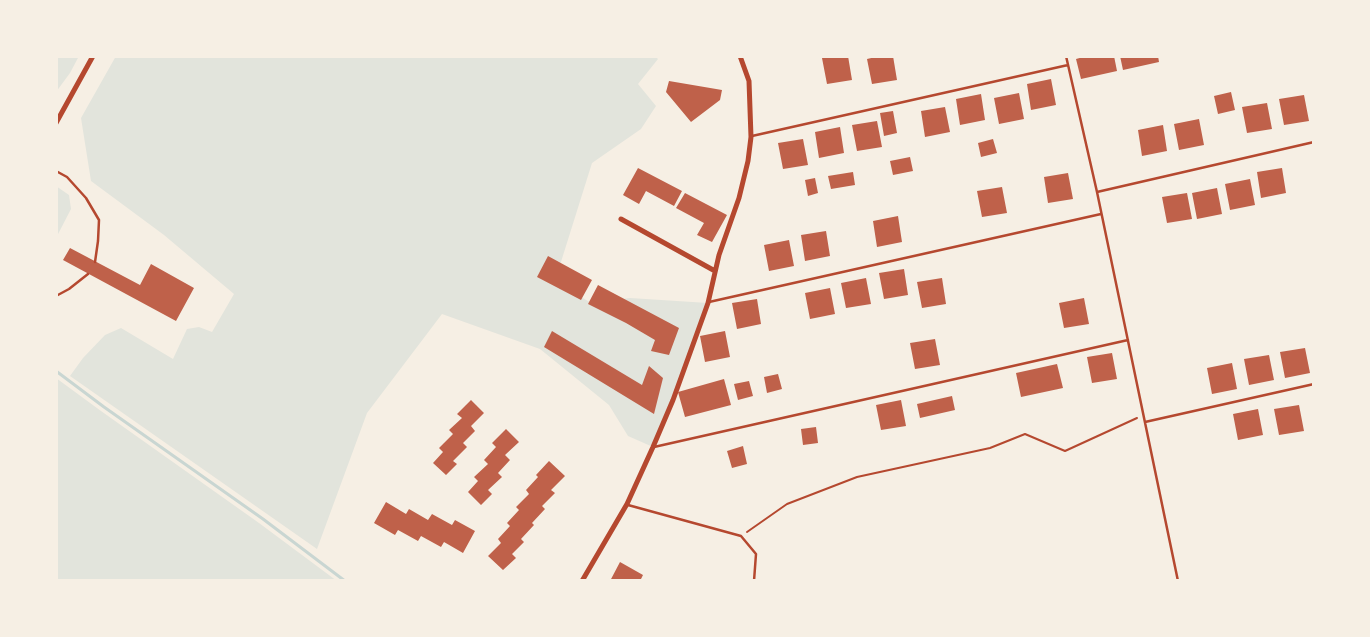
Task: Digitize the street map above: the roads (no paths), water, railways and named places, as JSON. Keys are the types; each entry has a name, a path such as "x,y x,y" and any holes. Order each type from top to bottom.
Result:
{"street":[{"path":"56,123 92,56"},
{"path":"582,581 626,504 653,447 673,400 708,303 719,255 739,198 748,161 751,137 749,81 740,56"},
{"path":"622,219 715,271"}],"lane":[{"path":"1066,56 1098,192 1178,581"},
{"path":"751,137 1068,65"},
{"path":"1098,192 1314,142"},
{"path":"56,171 86,198 99,220 95,262"},
{"path":"708,303 1102,213"},
{"path":"56,296 69,289 88,274"},
{"path":"653,447 1128,340"},
{"path":"1145,422 1314,384"},
{"path":"626,504 741,536 756,554 754,581"}],"waterway":[{"path":"56,371 263,519 345,581"}]}
